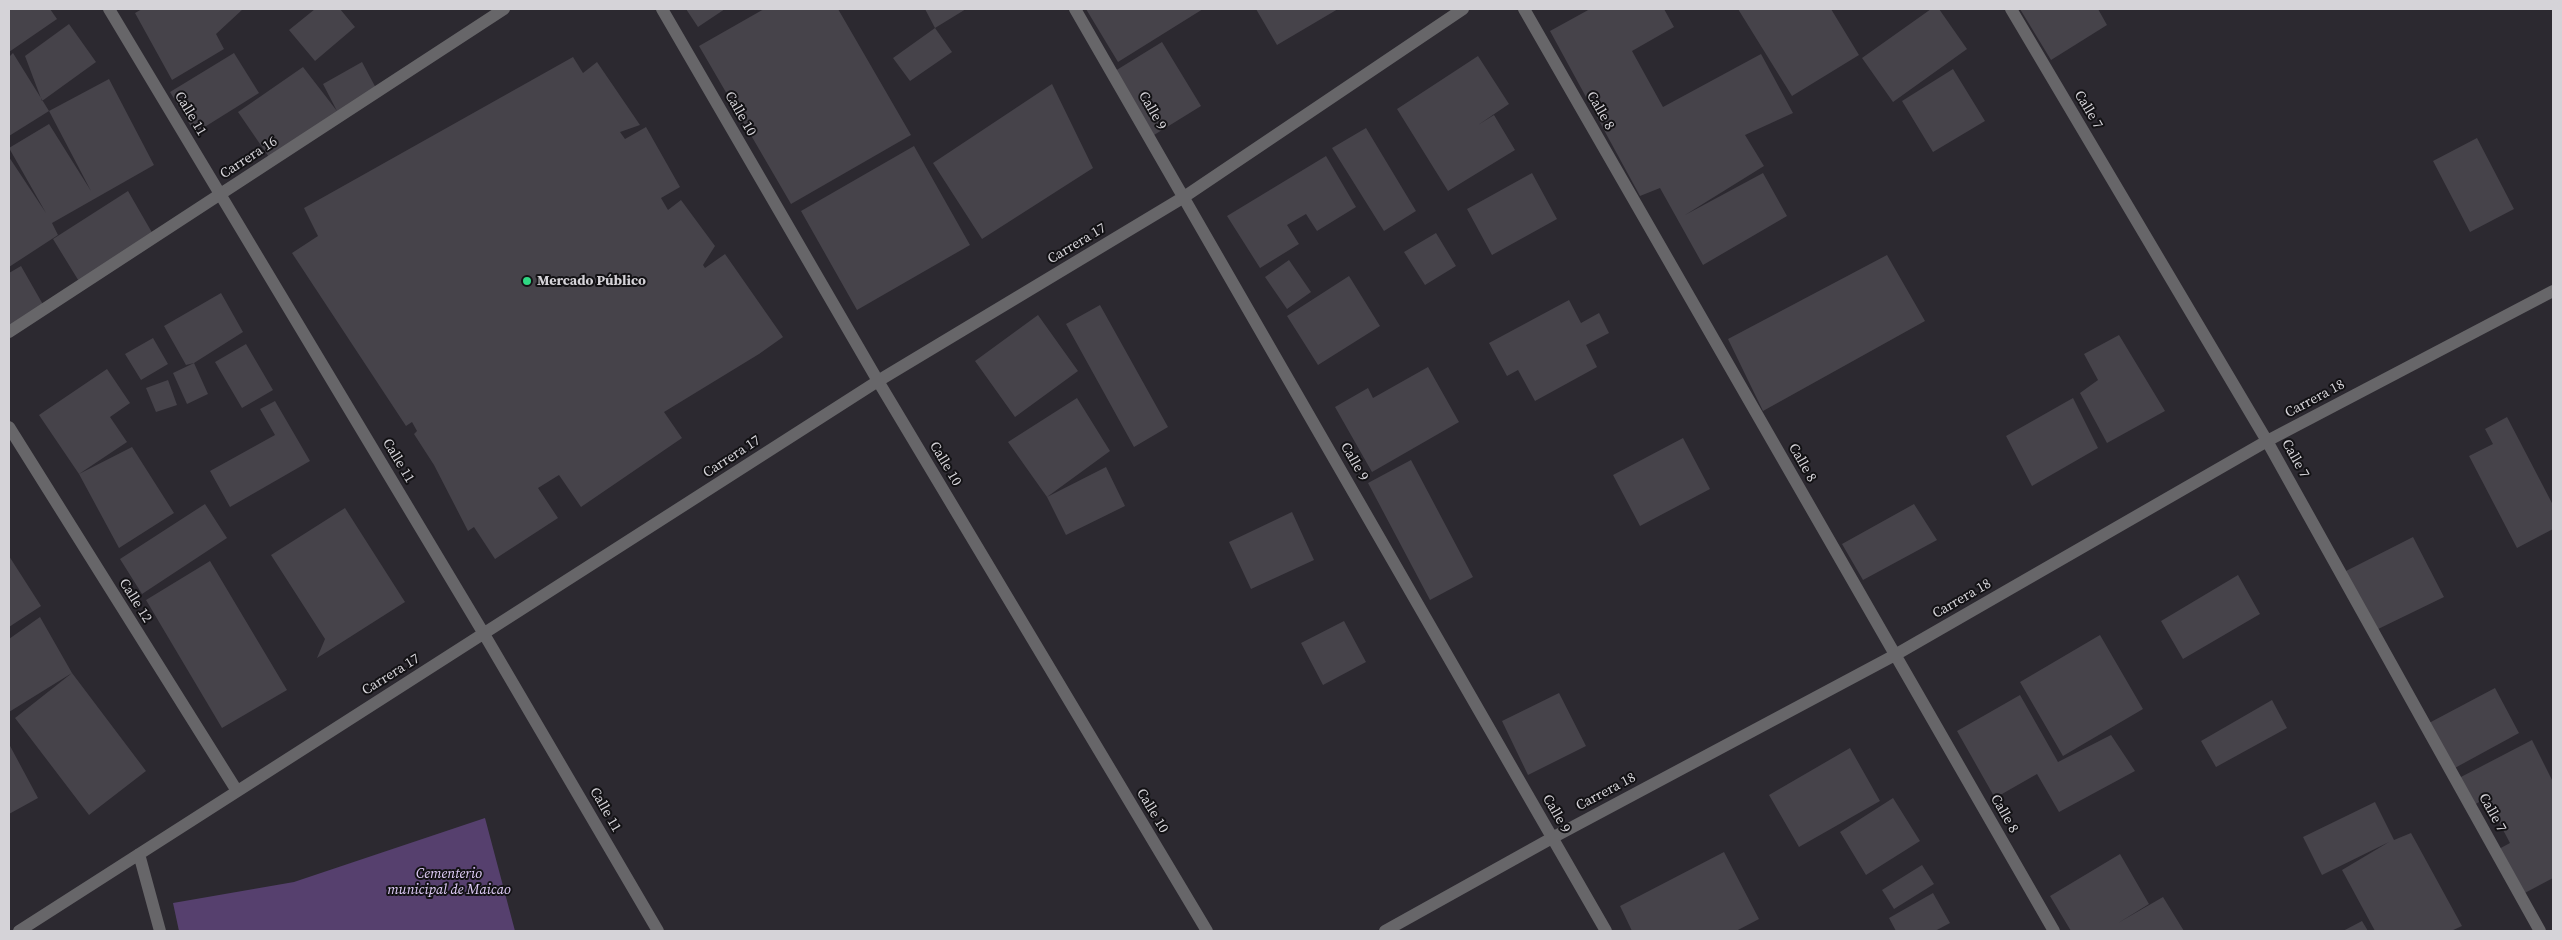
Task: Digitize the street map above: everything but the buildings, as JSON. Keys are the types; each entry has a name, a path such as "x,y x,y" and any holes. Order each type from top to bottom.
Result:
{"street":[{"name":"Calle 11","path":"109,9 484,634 658,931"},
{"name":"Carrera 16","path":"9,332 504,9"},
{"name":"Calle 10","path":"662,9 878,381 1207,931"},
{"name":"Calle 9","path":"1075,9 1606,931"},
{"name":"Carrera 17","path":"19,931 878,381 1184,197 1463,9"},
{"name":"Calle 8","path":"1524,9 2054,931"},
{"name":"Calle 7","path":"2010,9 2267,441 2540,931"},
{"name":"Carrera 18","path":"1384,931 1552,838 1895,655 2267,441 2553,291"},
{"name":"Calle 12","path":"9,427 236,791"},
{"path":"139,854 160,931"}],"green space":[{"name":"Cementerio municipal de Maicao","path":"485,818 515,931 179,931 173,903 294,882"}],"place":[{"name":"Mercado Público","path":"527,281"}]}
